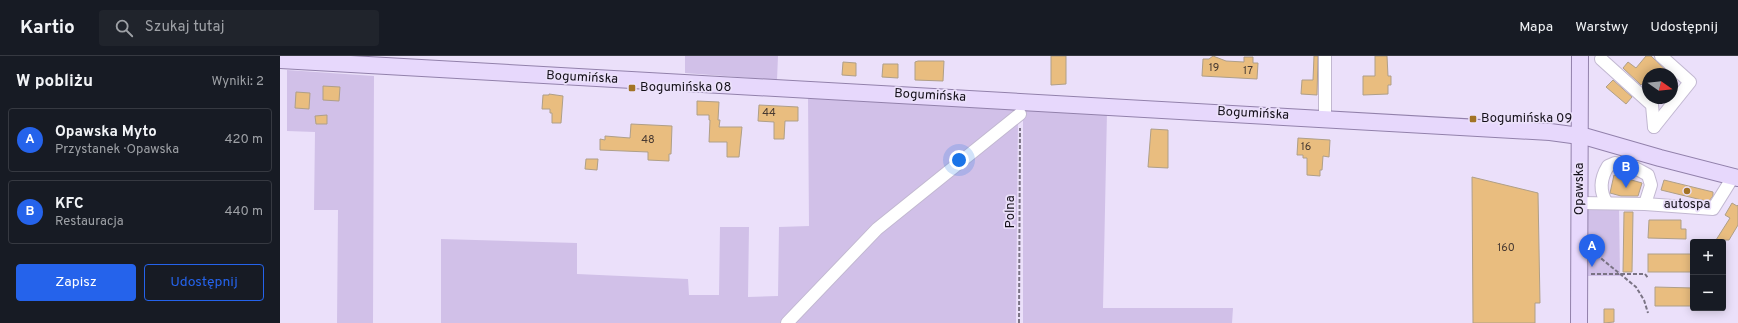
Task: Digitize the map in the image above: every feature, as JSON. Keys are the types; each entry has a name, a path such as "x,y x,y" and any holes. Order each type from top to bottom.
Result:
{"main road":[{"name":"Opawska","path":"1579,323 1580,56"},
{"name":"Bogumińska","path":"280,60 1504,128 1579,136 1736,178"}],"lane":[{"path":"1325,56 1325,118"},
{"path":"1601,59 1652,104 1654,127 1690,82 1661,56"},
{"path":"786,323 877,229 1020,114"},
{"path":"1607,203 1602,195 1601,184 1608,166 1615,163 1637,169 1648,175 1651,185 1645,204"},
{"path":"1580,203 1645,204 1713,209 1736,178"}],"path":[{"name":"Polna","path":"1019,323 1020,114"},
{"path":"1580,240 1636,287 1644,300 1648,313"},
{"path":"1580,274 1645,274 1648,278"}],"shaded area":[{"path":"685,56 778,56 777,80 685,73"},
{"path":"287,70 374,76 373,323 337,323 338,210 314,210 315,132 287,131"},
{"path":"808,97 1015,109 1018,117 1016,323 441,323 441,239 577,243 577,274 688,279 689,295 719,295 720,227 749,227 748,297 778,296 779,227 809,226"},
{"path":"1023,107 1107,112 1103,308 1233,308 1232,323 1023,323"},
{"path":"1587,208 1619,208 1620,276 1587,276"}],"building":[{"path":"1051,56 1066,56 1066,84 1051,85"},
{"path":"1213,56 1226,61 1244,62 1244,57 1253,57 1253,63 1258,63 1257,79 1202,76 1203,59 1209,59"},
{"path":"1314,56 1318,56 1317,95 1301,94 1302,80 1313,80"},
{"path":"1375,56 1387,56 1388,76 1391,76 1391,85 1388,85 1388,94 1363,95 1363,76 1375,76"},
{"path":"1646,56 1651,56 1664,68 1642,68 1641,85 1623,68 1628,62 1636,68"},
{"path":"944,61 943,81 915,80 915,62"},
{"path":"843,62 856,63 856,76 842,75"},
{"path":"883,64 898,64 898,78 882,77"},
{"path":"1613,80 1632,97 1626,104 1606,87"},
{"path":"323,86 340,87 339,101 323,100"},
{"path":"296,92 310,93 309,109 295,108"},
{"path":"549,94 563,96 561,123 552,123 552,113 550,113 550,109 542,109 543,95"},
{"path":"697,101 719,102 719,127 742,127 739,157 727,157 727,142 709,142 709,115 697,115"},
{"path":"759,105 798,107 798,121 785,121 784,139 774,139 774,122 758,121"},
{"path":"327,115 327,124 316,124 315,116"},
{"path":"631,124 672,126 671,154 669,154 669,161 648,160 648,152 600,150 600,139 605,140 605,136 630,138"},
{"path":"1151,129 1168,130 1168,168 1148,167"},
{"path":"1298,138 1330,140 1329,157 1323,156 1320,176 1307,175 1307,158 1303,158 1303,155 1297,155"},
{"path":"586,159 598,159 597,170 585,169"},
{"path":"1614,175 1642,183 1638,196 1621,196 1610,193"},
{"path":"1472,177 1538,193 1540,303 1535,303 1535,323 1473,323"},
{"name":"autospa","path":"1664,180 1713,192 1713,196 1709,201 1706,201 1661,190"},
{"path":"1732,203 1737,206 1738,205 1738,225 1729,240 1717,239 1730,218 1725,215"},
{"path":"1624,212 1633,212 1632,272 1623,272"},
{"path":"1649,220 1681,220 1681,229 1686,229 1686,239 1648,238"},
{"path":"1648,254 1690,254 1690,272 1648,272"},
{"path":"1655,287 1690,288 1690,306 1655,306"},
{"path":"1604,309 1614,309 1614,322 1604,323"}],"place":[{"name":"Bogumińska 08","path":"632,88"},
{"name":"Bogumińska 09","path":"1473,119"},
{"name":"KFC","path":"1626,188"},
{"name":"autospa","path":"1687,191"},
{"name":"Opawska Myto","path":"1592,267"}]}
